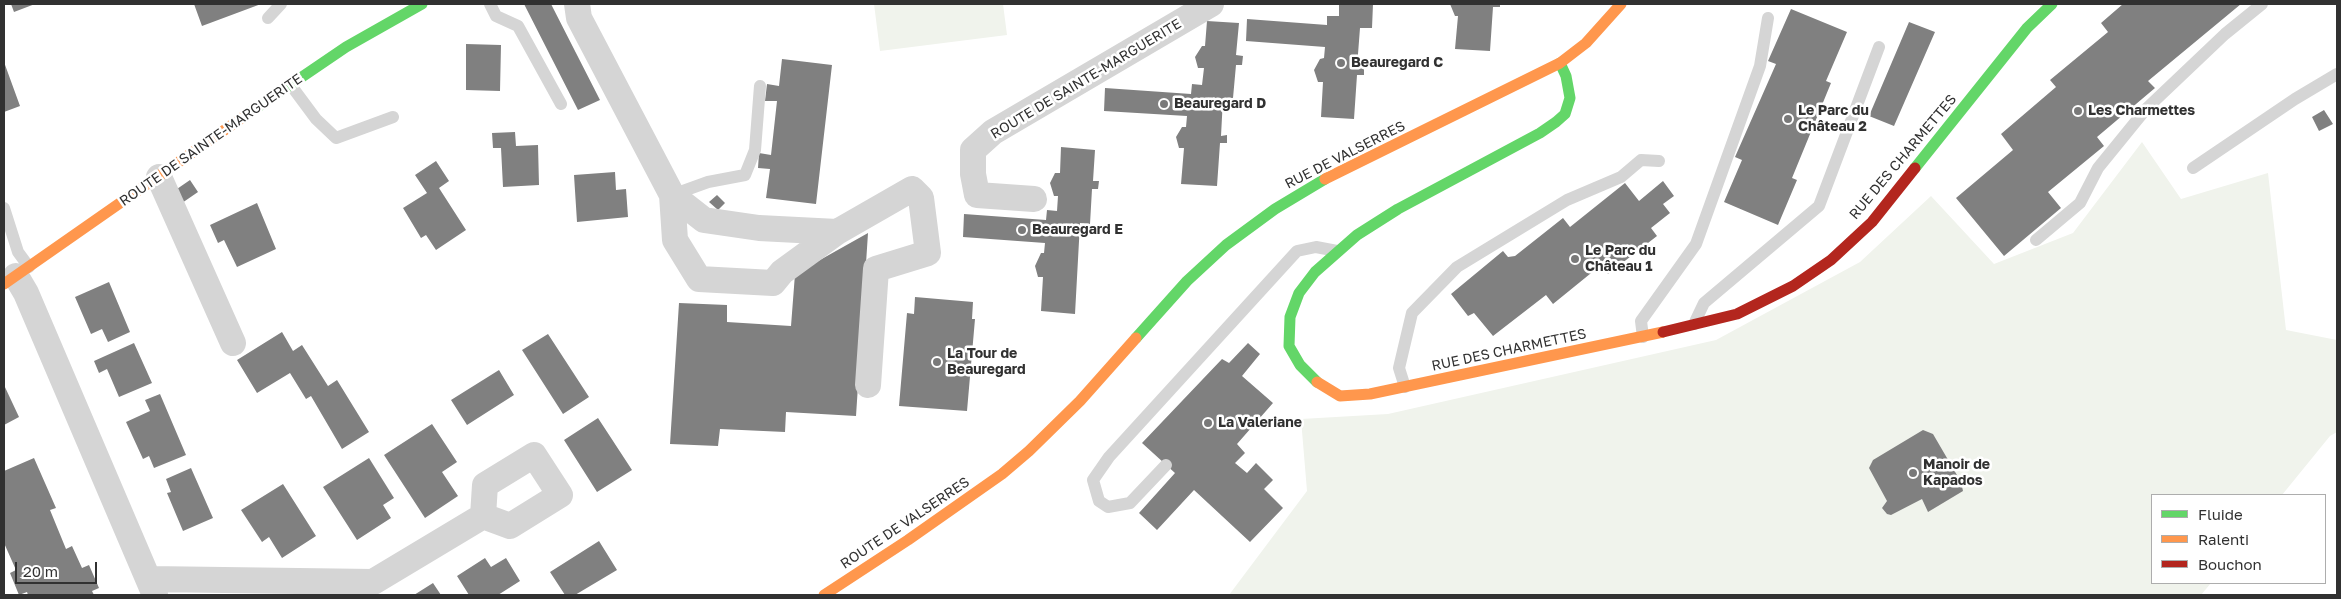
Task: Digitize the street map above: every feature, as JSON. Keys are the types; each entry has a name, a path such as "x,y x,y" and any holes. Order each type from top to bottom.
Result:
{"street":[{"name":"ROUTE DE SAINTE-MARGUERITE","path":"16,275 290,84 346,47 422,4"},
{"path":"577,4 579,18 672,195 675,240 699,279 773,283 782,272 837,232 912,189 921,198 928,253 876,269 868,385"},
{"name":"ROUTE DE SAINTE-MARGUERITE","path":"1034,199 977,195 973,174 973,150 993,132 1211,4"},
{"name":"RUE DE VALSERRES","path":"1002,474 1029,452 1080,401 1187,281 1226,245 1275,209 1317,183 1560,64 1586,43 1621,4"},
{"name":"RUE DES CHARMETTES","path":"1560,64 1566,76 1570,98 1565,114 1556,122 1540,133 1398,209 1357,235 1315,272 1299,293 1290,317 1289,346 1300,365 1318,384 1340,396 1370,394 1405,387 1693,326 1737,314 1793,286 1831,260 1872,222 2027,28 2052,4"},
{"path":"158,177 233,343"},
{"path":"672,195 704,220 759,228 837,232"},
{"path":"16,275 26,293 152,587 373,582 483,516"},
{"name":"ROUTE DE VALSERRES","path":"824,595 908,540 1002,474"}],"lane":[{"path":"268,18 280,4"},
{"path":"490,4 496,16 518,26 561,104"},
{"path":"2036,240 2080,203 2098,168 2146,108 2225,34 2262,4"},
{"path":"1644,337 1641,321 1696,244 1760,66 1768,18"},
{"path":"1693,326 1704,303 1819,206 1879,46"},
{"path":"2193,168 2295,99 2337,74"},
{"path":"290,84 316,119 336,138 393,117"},
{"path":"672,195 708,182 744,175 755,150 760,86"},
{"path":"1405,387 1399,368 1412,313 1457,267 1567,200 1621,177 1641,160 1658,161"},
{"path":"4,208 18,252 16,275"},
{"path":"1166,465 1130,502 1108,507 1099,501 1093,480 1109,458 1297,251 1316,247 1337,251"}],"shaded area":[{"path":"874,4 1003,4 1007,35 880,51"},
{"path":"2142,142 2181,199 2268,173 2286,330 2337,340 2337,432 2330,436 2283,494 2151,494 2151,584 2210,584 2201,595 1229,595 1307,491 1301,419 1388,414 1716,340 1860,262 1931,196 1994,264 2073,233"}],"building":[{"path":"11,4 35,4 14,12"},
{"path":"194,4 261,4 202,26"},
{"path":"524,4 551,4 600,100 578,110"},
{"name":"Beauregard C","path":"1339,4 1373,4 1372,28 1360,28 1357,67 1364,67 1364,75 1357,75 1354,119 1321,117 1323,82 1318,82 1314,70 1320,59 1324,58 1325,47 1246,41 1247,19 1327,25 1327,16 1339,16"},
{"path":"1450,4 1500,4 1500,7 1493,7 1490,51 1455,49 1458,16 1455,16"},
{"name":"Les Charmettes","path":"2123,4 2241,4 2148,81 2155,88 2097,137 2104,146 2048,192 2061,208 2004,256 1956,198 2013,150 2001,134 2056,87 2050,80 2108,32 2101,23"},
{"name":"Le Parc du Château 2","path":"1791,9 1847,32 1826,81 1831,83 1792,178 1797,180 1778,225 1724,202 1742,160 1735,157 1776,64 1768,61"},
{"name":"Beauregard D","path":"1207,21 1239,23 1236,55 1243,56 1242,65 1236,65 1233,98 1223,98 1221,136 1227,135 1227,143 1220,143 1217,186 1181,184 1184,148 1179,148 1176,137 1182,127 1186,127 1187,116 1104,111 1105,88 1191,94 1192,84 1202,85 1204,68 1198,68 1195,57 1202,46 1205,46"},
{"path":"1909,22 1935,32 1894,126 1869,116"},
{"path":"466,44 501,45 500,91 466,90"},
{"path":"782,59 832,65 816,204 766,198 770,169 758,168 759,153 771,155 777,101 765,101 767,84 779,86"},
{"path":"4,62 20,106 4,112"},
{"path":"2324,110 2333,124 2319,131 2312,117"},
{"path":"515,132 516,146 538,145 539,185 503,187 501,148 493,148 492,133"},
{"name":"Beauregard E","path":"1061,147 1095,150 1093,181 1099,181 1098,189 1092,189 1090,224 1080,223 1075,314 1041,311 1043,277 1038,277 1035,266 1041,253 1044,253 1045,243 963,237 964,214 1046,220 1047,210 1057,211 1058,196 1054,196 1050,183 1055,173 1060,173"},
{"path":"436,161 449,181 439,188 466,230 436,250 426,235 421,238 403,208 427,193 415,175"},
{"path":"615,172 616,190 626,189 628,217 577,222 574,175"},
{"path":"190,180 198,192 182,203 174,191"},
{"name":"Le Parc du Château 1","path":"1663,181 1674,196 1663,204 1670,213 1651,228 1657,236 1608,274 1601,265 1553,304 1546,295 1493,336 1474,313 1468,316 1451,294 1503,251 1508,257 1515,256 1563,218 1570,227 1625,183 1639,201"},
{"path":"717,195 725,203 718,210 709,202"},
{"path":"257,203 276,249 237,267 224,240 218,243 210,225"},
{"path":"868,233 856,416 786,412 785,432 720,429 718,446 670,444 679,303 727,305 727,322 791,326 795,274"},
{"path":"109,282 130,332 108,342 102,329 91,334 75,297"},
{"name":"La Tour de Beauregard","path":"915,297 973,302 972,319 975,319 967,411 899,406 907,313 914,314"},
{"path":"282,332 293,351 302,345 328,386 337,380 369,432 342,449 311,396 306,399 290,373 257,393 237,360"},
{"path":"548,334 589,397 563,414 522,350"},
{"path":"134,343 152,383 119,397 107,369 99,373 94,361"},
{"name":"La Valeriane","path":"1248,343 1260,354 1242,376 1273,403 1237,444 1245,453 1235,463 1247,473 1256,463 1273,480 1264,489 1283,508 1250,542 1194,490 1157,530 1139,513 1175,473 1142,443 1222,359 1229,363"},
{"path":"499,370 514,395 467,425 451,400"},
{"path":"4,385 19,417 4,425"},
{"path":"160,394 186,455 154,468 149,456 143,459 126,422 150,411 145,400"},
{"path":"598,418 632,470 597,492 564,440"},
{"path":"432,424 457,462 442,472 458,496 425,518 384,455"},
{"name":"Manoir de Kapados","path":"1923,430 1933,434 1961,482 1963,491 1928,512 1922,499 1891,515 1887,514 1882,508 1887,501 1869,468 1873,460"},
{"path":"34,458 56,508 50,510 66,549 72,546 82,568 89,565 99,588 92,591 94,595 28,595 27,592 19,595 10,573 16,570 4,543 4,471"},
{"path":"369,458 394,498 383,505 391,518 357,540 323,487"},
{"path":"191,468 213,518 183,531 167,493 171,492 166,479"},
{"path":"283,484 316,536 282,558 269,537 262,542 241,510"},
{"path":"599,541 617,570 575,595 565,595 550,572"},
{"path":"485,558 491,567 506,558 520,581 498,595 469,595 457,576"},
{"path":"433,583 441,595 414,595"}],"traffic: fast":[{"path":"246,115 346,47 422,4"},
{"path":"1915,168 2027,28 2052,4"},
{"path":"1317,382 1300,365 1289,346 1290,317 1299,293 1315,272 1357,235 1398,209 1540,133 1556,122 1565,114 1570,98 1566,76 1560,63"},
{"path":"1136,338 1187,281 1226,245 1275,209 1325,179"}],"traffic: slow":[{"path":"1325,179 1560,63 1586,43 1621,4"},
{"path":"4,284 246,115"},
{"path":"1317,382 1340,396 1370,394 1663,332"},
{"path":"824,595 908,540 1002,474 1029,451 1080,401 1136,338"}],"traffic: jam":[{"path":"1663,332 1737,314 1793,286 1831,260 1872,222 1915,168"}],"place":[{"name":"Beauregard C","path":"1341,63"},
{"name":"Beauregard D","path":"1164,104"},
{"name":"Les Charmettes","path":"2078,111"},
{"name":"Le Parc du Château 2","path":"1788,119"},
{"name":"Beauregard E","path":"1022,230"},
{"name":"Le Parc du Château 1","path":"1575,259"},
{"name":"La Tour de Beauregard","path":"937,362"},
{"name":"La Valeriane","path":"1208,423"},
{"name":"Manoir de Kapados","path":"1913,473"}]}
